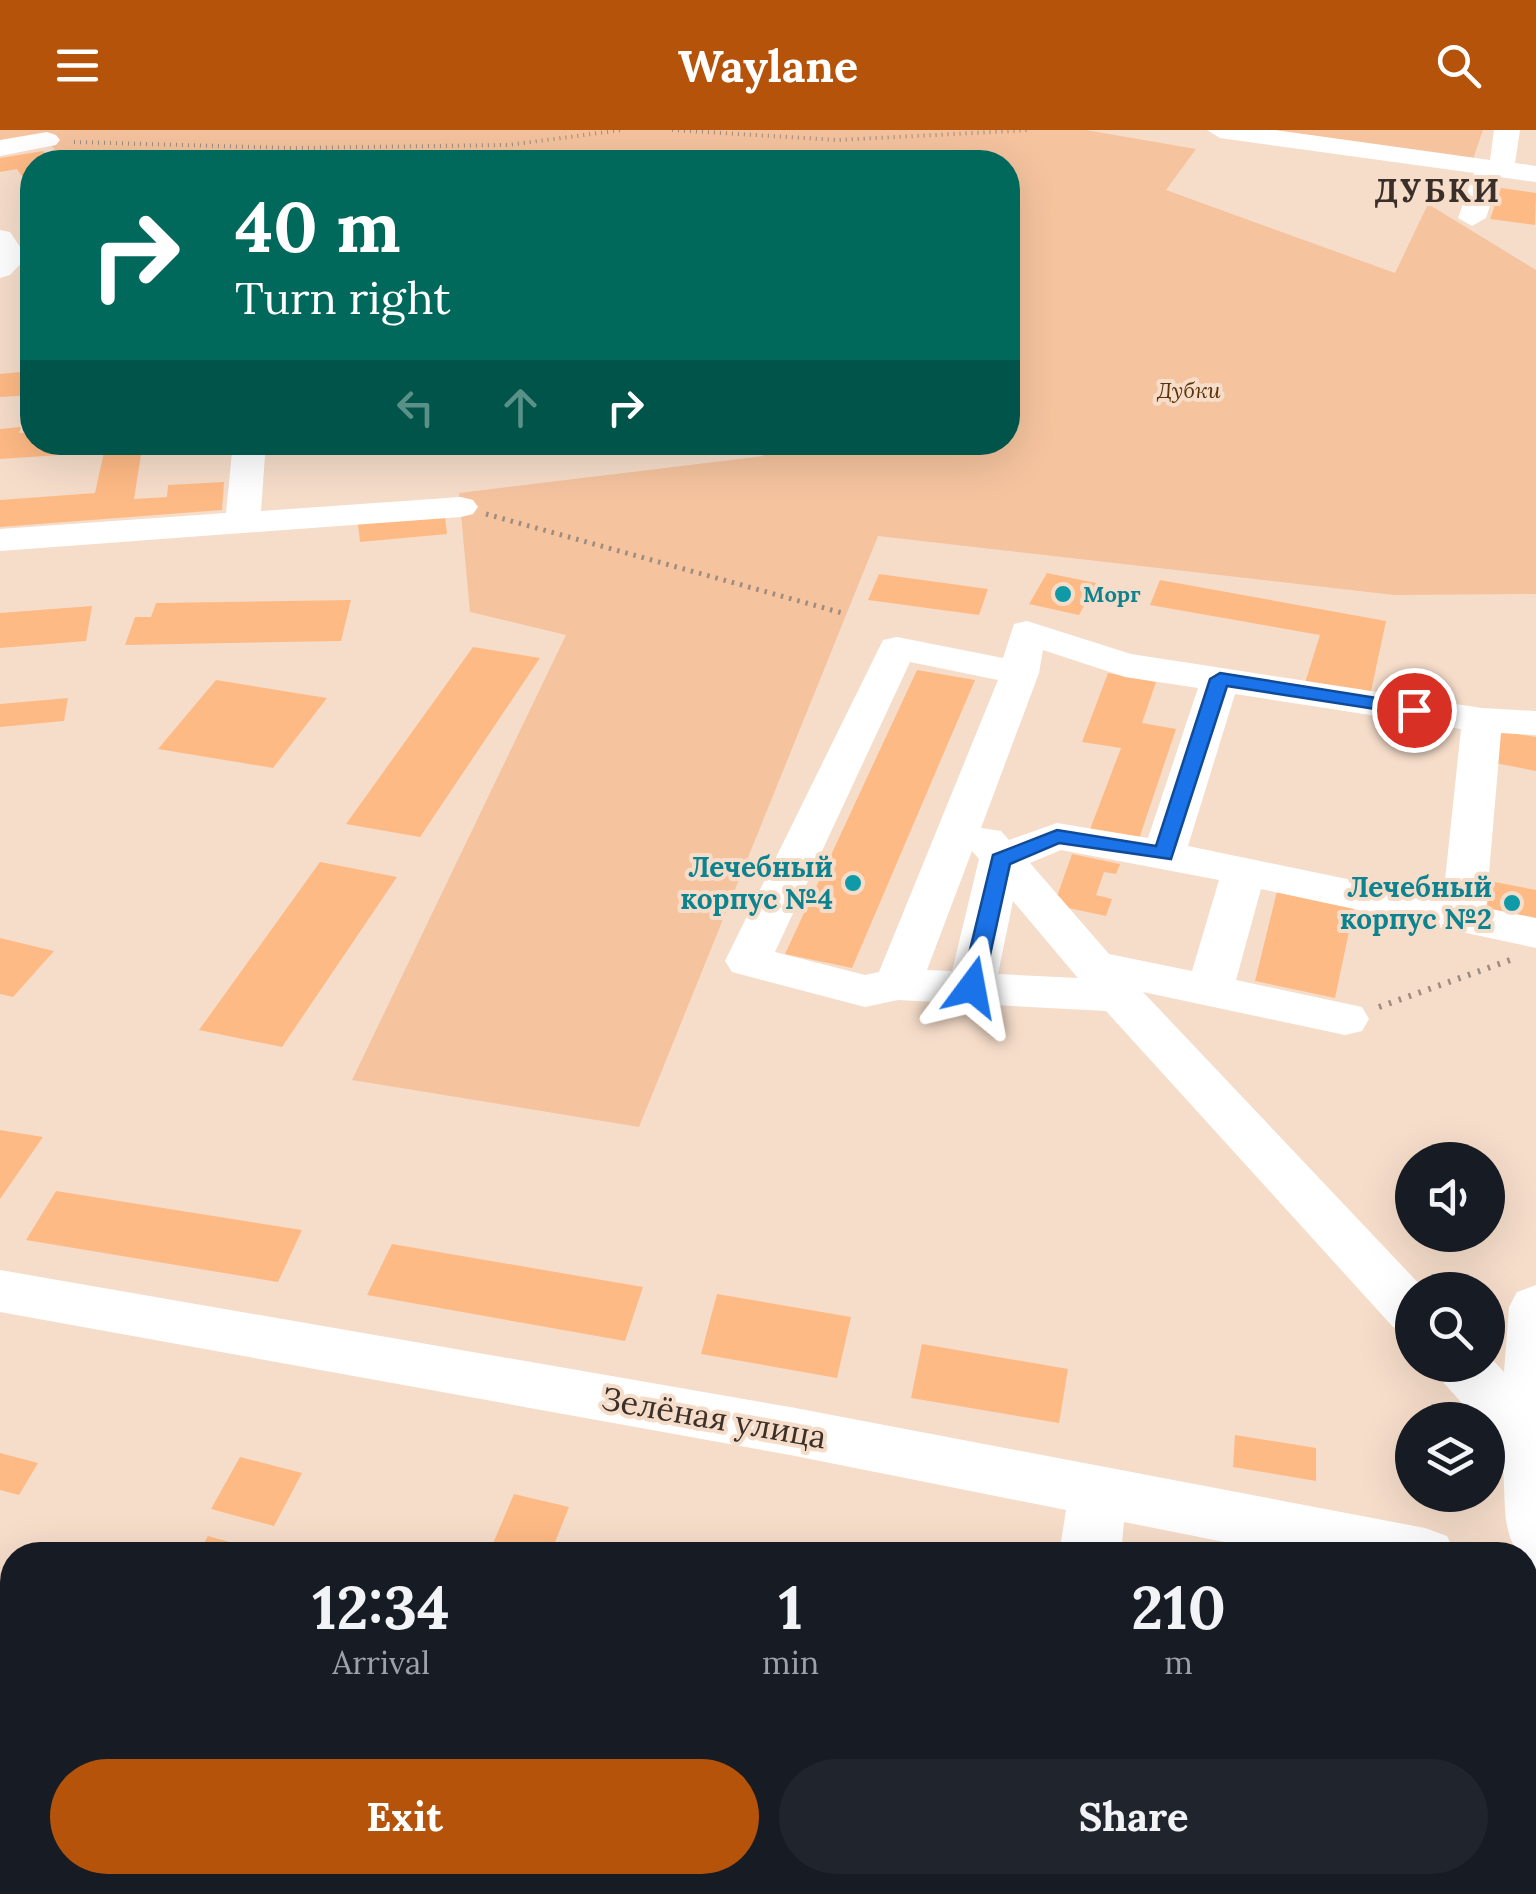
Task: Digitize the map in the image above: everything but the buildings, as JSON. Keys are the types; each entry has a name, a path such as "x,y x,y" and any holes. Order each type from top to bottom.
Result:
{"street":[{"path":"1220,130 1481,162 1536,174"},
{"path":"1472,218 1481,162 1507,130"},
{"path":"0,148 47,140"},
{"path":"0,238 13,257 0,270"},
{"path":"242,522 249,455"},
{"path":"0,540 460,507"},
{"path":"898,984 1020,673 1027,632 1125,665 1482,720 1536,723"},
{"path":"1020,673 897,648 748,962 865,991 898,984 972,987 1106,981 1210,990 1344,1019"},
{"path":"1164,854 1220,679"},
{"path":"1463,918 1482,720"},
{"path":"966,810 1000,860 1106,981 1395,1294"},
{"path":"1000,860 1057,836 1164,854 1463,918 1527,945"},
{"path":"972,987 1000,860"},
{"path":"1210,990 1244,871"},
{"name":"Зелёная улица","path":"0,1291 790,1431 1359,1542"},
{"path":"1535,1339 1529,1437 1536,1531"},
{"path":"1478,1382 1529,1437"},
{"path":"1092,1542 1098,1491"}],"path":[{"path":"47,140 292,148 508,145 622,130"},
{"path":"672,130 838,140 1030,130"},
{"path":"460,507 846,614"},
{"path":"1344,1019 1527,945"}],"green space":[{"name":"Дубки","path":"0,130 1086,130 1196,149 1166,190 1395,273 1428,204 1536,270 1536,594 1394,595 878,536 639,1127 352,1080 566,635 470,612 459,493 763,455 1020,455 1020,150 55,150 41,134 0,141"},
{"path":"1258,130 1483,130 1473,159"}],"place":[{"name":"Морг","path":"1063,594"},
{"name":"Лечебный корпус №4","path":"853,883"},
{"name":"Лечебный корпус №2","path":"1512,903"}],"district":[{"name":"ДУБКИ","path":"1438,191"}],"route":[{"path":"972,987 1000,860 1057,836 1164,854 1220,679 1414,710"}]}
